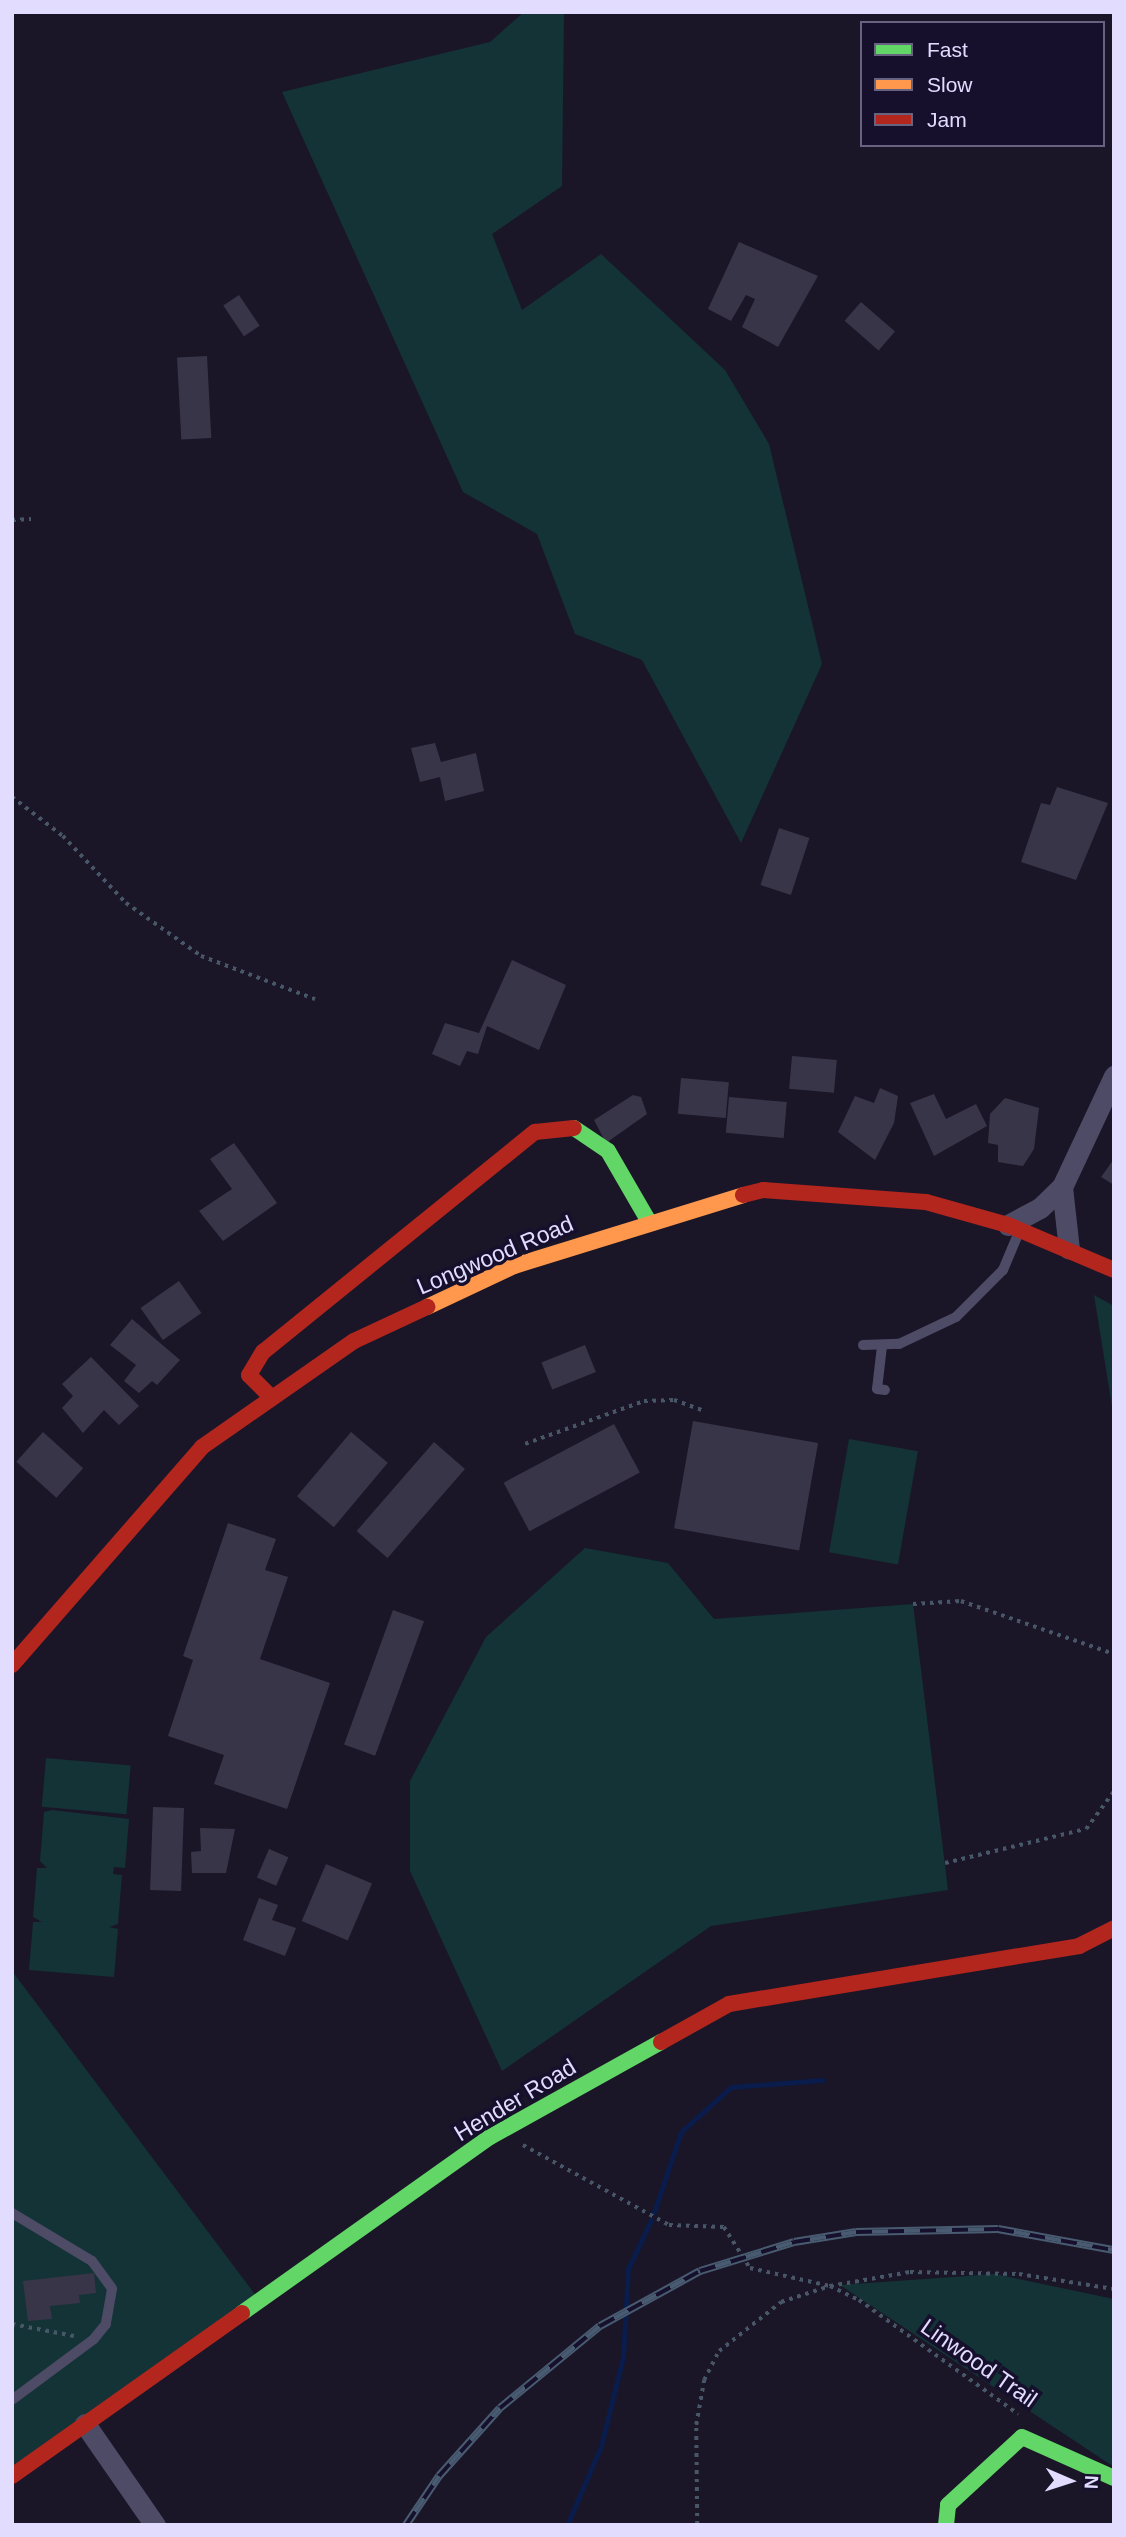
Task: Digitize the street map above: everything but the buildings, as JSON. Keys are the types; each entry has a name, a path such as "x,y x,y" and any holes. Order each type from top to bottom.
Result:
{"street":[{"path":"1014,1227 1040,1208 1062,1186 1114,1076"},
{"path":"271,1397 249,1375 263,1352 535,1132 575,1128 608,1151 648,1220"},
{"path":"1062,1186 1069,1249"},
{"name":"Longwood Road","path":"12,1665 202,1447 354,1341 514,1266 648,1220 763,1190 926,1202 1014,1227 1114,1270"},
{"name":"Hender Road","path":"12,2476 490,2137 729,2004 1079,1946 1114,1928"},
{"path":"85,2424 155,2525"},
{"path":"946,2525 948,2505 1022,2437 1114,2478"}],"lane":[{"path":"863,1345 883,1346 956,1317 1003,1270 1014,1227"},
{"path":"883,1346 877,1389 885,1390"},
{"path":"12,2213 104,2273 111,2307 94,2339 12,2400"}],"path":[{"path":"12,520 31,519"},
{"path":"12,797 63,836 126,903 201,956 315,999"},
{"path":"525,1444 644,1401 674,1400 702,1410"},
{"path":"913,1604 961,1601 1114,1654"},
{"path":"945,1863 1086,1829 1114,1791"},
{"path":"490,2137 519,2143 669,2225 724,2227 750,2268 830,2286"},
{"path":"697,2525 696,2425 704,2380 719,2351 781,2302 830,2286 910,2272 1019,2274 1114,2289"},
{"name":"Linwood Trail","path":"830,2286 859,2300 1023,2417"},
{"path":"12,2324 94,2339"}],"green space":[{"path":"524,12 564,12 562,186 492,234 522,310 601,254 725,370 769,444 822,664 741,843 642,660 575,634 537,534 463,492 282,92 490,42"},
{"path":"1094,1295 1114,1306 1114,1419"},
{"path":"849,1439 918,1451 898,1564 829,1552"},
{"path":"585,1548 668,1563 714,1619 913,1604 948,1890 711,1926 502,2071 410,1871 410,1781 486,1637"},
{"path":"46,1758 131,1765 126,1814 42,1807"},
{"path":"52,1810 129,1819 125,1868 114,1867 113,1874 122,1875 118,1924 109,1927 118,1929 114,1977 29,1970 33,1922 42,1922 33,1917 37,1868 47,1868 40,1861 44,1812"},
{"path":"12,1971 260,2301 12,2476"},
{"path":"995,2274 1114,2299 1114,2467 840,2285"}],"waterway":[{"path":"654,2212 681,2132 731,2087 823,2080"},
{"path":"567,2525 601,2446 623,2357 628,2269 651,2220"}],"railway":[{"path":"406,2525 439,2476 500,2408 600,2326 700,2271 794,2242 856,2232 998,2229 1114,2250"}],"traffic: fast":[{"path":"574,1128 608,1151 648,1220"},
{"path":"242,2313 490,2137 661,2042"},
{"path":"946,2525 948,2505 1022,2437 1114,2478"}],"traffic: slow":[{"path":"427,1307 514,1266 743,1195"}],"traffic: jam":[{"path":"271,1397 249,1375 263,1352 535,1132 574,1128"},
{"path":"743,1195 763,1190 926,1202 1008,1225 1114,1270"},
{"path":"12,1665 202,1447 354,1341 427,1307"},
{"path":"661,2042 729,2004 1079,1946 1114,1928"},
{"path":"12,2476 242,2313"}]}
